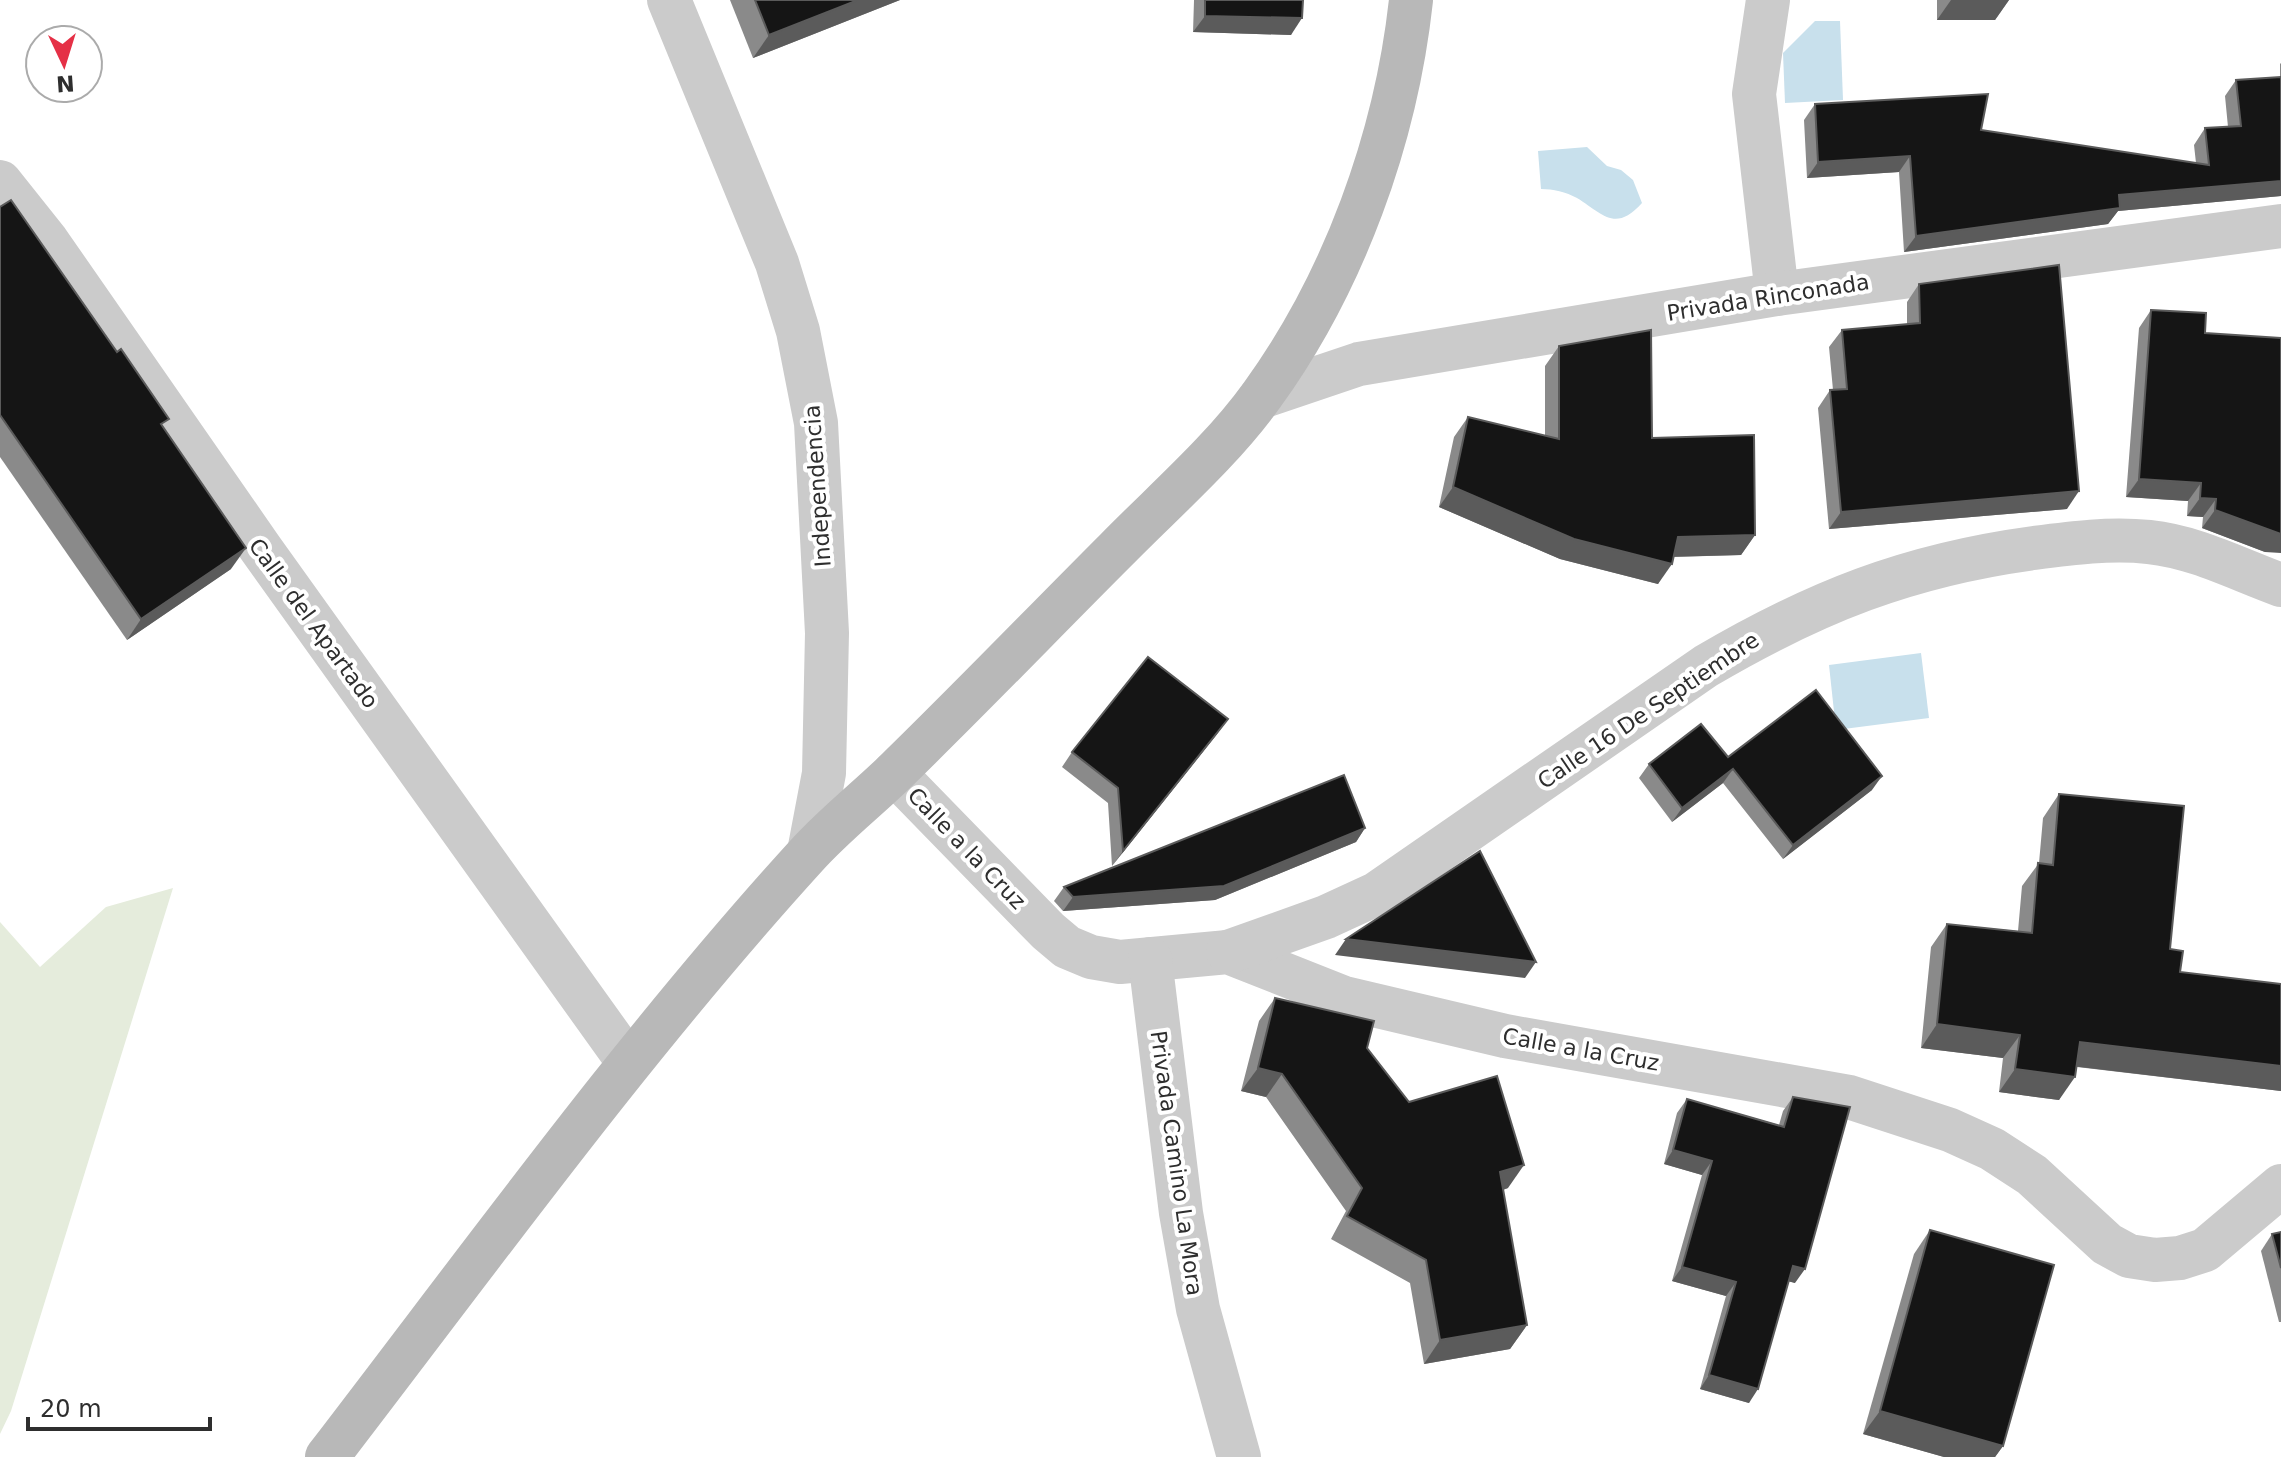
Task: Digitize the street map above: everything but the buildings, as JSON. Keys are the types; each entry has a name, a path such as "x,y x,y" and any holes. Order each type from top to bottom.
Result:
{"main road":[{"path":"327,1457 629,1063 809,852 894,773 1205,461 1261,397 1301,334 1335,268 1364,200 1389,116 1408,31 1411,0"}],"street":[{"name":"Independencia","path":"669,0 777,263 798,331 816,423 827,648 824,773 809,852"},
{"path":"1768,0 1754,94 1777,294"},
{"name":"Calle del Apartado","path":"0,182 47,241 270,562 629,1063"},
{"name":"Privada Rinconada","path":"1261,397 1359,364 1777,294 2281,226"},
{"name":"Calle 16 De Septiembre","path":"1228,952 1326,917 1376,894 1706,666 1756,636 1864,587 1985,555 2104,540 2150,542 2196,551 2281,585"},
{"name":"Calle a la Cruz","path":"894,773 1048,931 1067,947 1091,957 1120,962 1228,952 1344,998 1505,1036 1849,1097 1950,1130 1992,1149 2032,1175 2107,1244 2129,1256 2155,1260 2180,1258 2205,1250 2281,1186"},
{"name":"Privada Camino La Mora","path":"1150,959 1186,1240 1198,1309 1239,1457"}],"green space":[{"path":"173,888 11,1411 0,1434 0,922 40,967 106,907"}],"water":[{"path":"1815,21 1840,21 1843,100 1785,103 1783,53"},
{"path":"1587,147 1607,166 1621,170 1633,180 1642,203 1633,212 1616,219 1609,218 1573,196 1541,189 1538,151"},
{"path":"1921,653 1929,718 1836,730 1829,665"}]}
